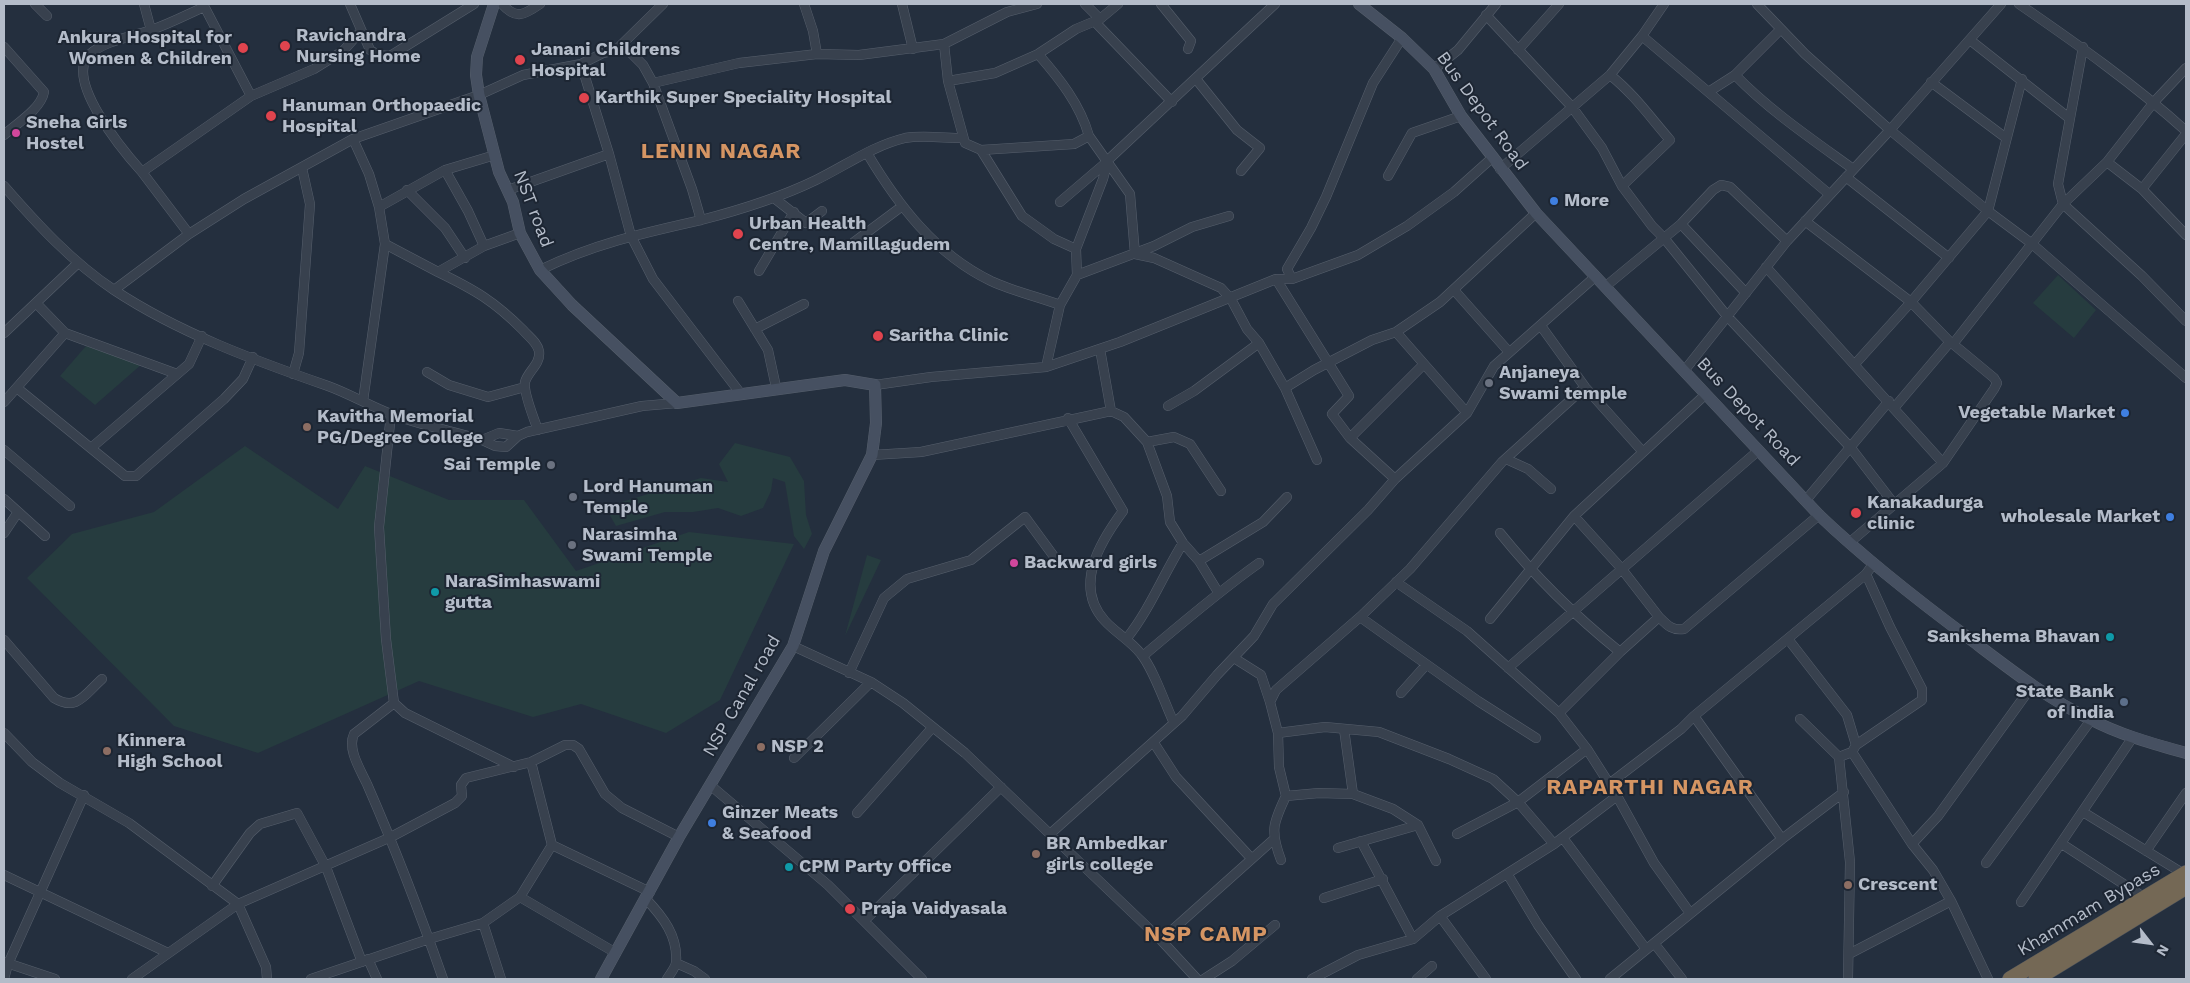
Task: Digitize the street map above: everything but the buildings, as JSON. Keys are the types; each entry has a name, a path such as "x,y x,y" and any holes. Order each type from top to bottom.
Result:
{"highway":[{"name":"Khammam Bypass","path":"2010,979 2145,898 2186,878"},
{"name":"Khammam Bypass","path":"2036,979 2186,878"}],"street":[{"path":"35,4 47,16"},
{"path":"144,4 151,30"},
{"path":"353,5 361,31 370,50 378,55 390,56 474,4"},
{"name":"NST road","path":"494,4 477,57 479,94 499,172 514,202 520,233 540,270 572,305 677,403"},
{"path":"502,4 510,13 516,15 525,13 540,4"},
{"path":"616,50 663,4"},
{"path":"804,4 813,31 817,54"},
{"path":"902,4 913,49"},
{"path":"653,83 739,63 817,54 860,55 944,44 1005,8 1037,4"},
{"path":"1085,4 1097,20 1172,102"},
{"path":"948,81 995,73 1038,54 1076,29 1097,20 1118,4"},
{"path":"1161,4 1191,41 1188,49"},
{"path":"1060,202 1196,80 1275,4"},
{"name":"Bus Depot Road","path":"1359,4 1402,38 1434,69 1461,116 1500,169 1536,213 1819,515 1848,543 1933,612 2032,686 2091,720 2133,737 2186,753"},
{"path":"1434,69 1458,50 1496,4"},
{"path":"1518,50 1559,4"},
{"path":"1500,169 1610,75 1642,36 1664,4"},
{"path":"1757,4 1805,54 1890,130 1988,211 2031,243 2186,378"},
{"path":"1684,370 1787,241 1890,130 2001,4"},
{"path":"2019,4 2082,47 2154,102 2186,132 2142,189"},
{"path":"189,234 142,172 116,142 88,93 84,62 93,51 151,30 203,6 251,96"},
{"path":"1486,15 1572,107 1602,148 1622,186 1652,226 1664,238 1727,316 1851,448 1894,504"},
{"path":"1710,91 1736,75 1781,29"},
{"path":"142,172 251,96 314,69 343,51 361,31"},
{"path":"1642,36 1710,91 1830,194"},
{"path":"1292,279 1287,269 1311,228 1326,197 1373,83 1402,38"},
{"path":"1970,40 2022,79 2069,118"},
{"path":"944,44 948,81 962,138 965,143 981,150 1074,144 1088,136"},
{"path":"4,46 44,92 43,98 37,105 4,135"},
{"path":"2082,47 2058,184 2063,204 2142,276 2186,321"},
{"path":"114,290 189,234 244,198 353,139 479,94 523,75 581,64 603,53 626,48 643,65 653,83 692,189 700,220"},
{"path":"1038,54 1065,87 1085,123 1088,136 1108,160 1130,194 1135,254"},
{"path":"581,64 610,154 631,236 653,279 741,394"},
{"path":"1806,500 1851,448 1951,343 2063,204 2107,162 2154,102 2186,68"},
{"path":"1610,75 1626,87 1646,108 1670,140 1622,186"},
{"path":"1736,75 1750,90 1782,116 1853,169"},
{"path":"1855,364 1911,302 1988,211 2022,79"},
{"path":"1196,80 1237,130 1260,148 1241,171"},
{"path":"1931,82 2006,138"},
{"path":"1388,176 1412,133 1461,116"},
{"path":"540,270 574,254 631,236 740,210 774,198 817,180 867,153 907,138 962,138"},
{"path":"353,139 369,174 379,207 385,244 363,401"},
{"path":"981,150 1022,216 1054,239 1076,249"},
{"path":"867,153 902,207 954,260 992,282 1060,305"},
{"path":"508,190 610,154"},
{"path":"379,207 445,170 495,155"},
{"path":"4,186 78,263 114,290 158,315 202,336 391,414 482,440 495,446 506,447 518,436 642,406 845,380 874,385 931,377 1046,367 1100,350 1231,299 1276,279 1292,279 1358,255 1407,226 1454,192 1492,158"},
{"path":"1046,367 1060,305 1077,275 1076,249 1103,179 1108,160"},
{"path":"2107,162 2142,189 2184,230"},
{"path":"293,374 299,353 310,204 305,174 302,168"},
{"path":"445,170 468,211 484,246"},
{"path":"1846,177 1949,258"},
{"path":"1606,286 1681,224 1713,190 1721,185 1730,187 1787,241"},
{"path":"407,190 445,228 465,258"},
{"path":"774,198 806,223 822,211"},
{"path":"850,245 902,207"},
{"path":"759,271 794,212"},
{"path":"1285,388 1372,340 1396,332 1454,290 1536,213"},
{"path":"1077,275 1135,254 1192,226 1229,216"},
{"path":"1805,221 1911,302 1951,343 1994,378 1997,383 1943,463 1848,543"},
{"path":"1681,224 1746,293"},
{"path":"438,272 484,246 520,233"},
{"path":"385,244 471,288 499,306 536,344 539,353 537,362 527,378 525,387 538,430"},
{"path":"1135,254 1154,258 1222,288 1231,299 1247,329 1259,343 1285,388 1317,460"},
{"path":"4,333 78,263"},
{"path":"1766,267 1892,404 1943,463"},
{"path":"1050,834 1154,743 1174,723 1254,636 1273,604 1368,510 1395,479 1467,413 1494,366 1596,276"},
{"path":"1276,279 1349,396 1332,414 1350,438 1395,479"},
{"path":"1454,290 1509,352"},
{"path":"738,301 768,350 776,388"},
{"path":"36,303 65,333 177,374"},
{"path":"756,329 804,304"},
{"path":"1541,326 1586,387 1643,452"},
{"path":"1396,332 1467,413"},
{"path":"4,402 65,333"},
{"path":"91,448 189,364 202,336"},
{"path":"1168,406 1194,391 1259,343"},
{"path":"1100,350 1111,411"},
{"path":"17,388 125,476 136,476 224,399 243,379 253,357"},
{"path":"1350,438 1423,365"},
{"path":"427,372 449,385 488,397 525,387"},
{"name":"NSP Canal road","path":"601,979 679,837 793,646 824,551 872,455 876,423 874,385"},
{"path":"1270,702 1276,690 1360,617 1410,569 1506,459 1586,387"},
{"path":"1490,619 1574,516 1706,394"},
{"path":"872,455 921,452 1020,431 1068,418 1111,411 1124,416 1147,442 1167,496 1170,522 1183,543 1199,561 1218,592"},
{"path":"391,414 379,527 386,639 394,703 405,713 514,767"},
{"path":"1068,418 1123,512 1096,552 1092,571 1091,598 1106,622 1127,638 1143,656 1174,723"},
{"path":"1147,442 1174,438 1190,444 1220,490"},
{"path":"4,450 70,506"},
{"path":"1508,668 1759,450"},
{"path":"1506,459 1528,469 1551,489"},
{"path":"1199,561 1263,522 1287,498"},
{"path":"4,499 45,536"},
{"path":"4,533 18,512"},
{"path":"1574,516 1621,568 1659,617 1670,628 1676,630 1684,629 1819,515"},
{"path":"849,673 884,598 908,578 971,560 1025,517 1058,562"},
{"path":"1500,533 1530,570 1571,612 1620,652"},
{"path":"1127,638 1142,619 1168,566 1183,543"},
{"path":"1143,656 1180,627 1218,592 1259,563"},
{"path":"1609,784 1681,729 1694,716 1866,574 1874,563"},
{"path":"1839,757 1922,700 1922,689 1890,627 1866,574"},
{"path":"1396,582 1468,631 1559,712 1587,749 1654,863 1690,913"},
{"path":"1360,617 1426,665 1536,738"},
{"path":"1559,712 1659,617"},
{"path":"1788,639 1847,715 1854,748 1912,844 1933,870 1951,901 1988,979"},
{"path":"4,640 54,698 65,704 73,704 102,679"},
{"path":"793,646 871,682 903,703 965,753 1161,940 1197,979"},
{"path":"1234,658 1261,675 1278,733 1279,767 1286,796 1276,818 1273,840 1281,860"},
{"path":"1401,694 1426,665"},
{"path":"794,758 871,682"},
{"path":"1912,844 1938,816 2032,686"},
{"path":"394,703 354,734 350,741 354,756 391,838 443,979"},
{"path":"1694,716 1782,839"},
{"path":"1800,719 1839,757 1850,862 1848,979"},
{"path":"1986,863 2091,720"},
{"path":"1278,733 1324,727 1379,732 1449,758 1493,779 1518,802 1554,844"},
{"path":"857,813 932,728"},
{"path":"1344,729 1353,794"},
{"path":"4,733 32,762 60,783 84,795 128,824 238,904 266,967 267,979"},
{"path":"2020,902 2062,844 2133,737"},
{"path":"1154,743 1176,777 1250,858"},
{"path":"132,979 238,904 391,838 460,800 461,785 466,778 531,762 565,745 573,745 580,749 606,794 622,808 679,837"},
{"path":"1457,834 1518,802 1587,749"},
{"path":"311,979 334,976 365,960 482,923 520,897 552,845 531,762"},
{"path":"710,785 828,885 922,979"},
{"path":"864,921 1001,787"},
{"path":"1610,979 1782,839 1844,792"},
{"path":"1286,796 1319,793 1353,794 1393,809 1418,825 1436,861"},
{"path":"2146,851 2186,793"},
{"path":"4,979 6,963 84,795"},
{"path":"1312,979 1358,955 1413,939 1440,916 1508,875 1563,838 1616,796"},
{"path":"2083,812 2186,878"},
{"path":"212,886 250,833 260,824 292,813 300,815 326,867 365,960 377,979"},
{"path":"1338,848 1418,825"},
{"path":"1563,838 1650,946 1682,979"},
{"path":"1161,940 1252,860 1250,858 1273,840"},
{"path":"1361,841 1413,939"},
{"path":"2062,844 2145,898"},
{"path":"552,845 648,896 672,932 676,963 667,979"},
{"path":"4,875 168,953"},
{"path":"1508,875 1538,925 1576,979"},
{"path":"1324,898 1383,880"},
{"path":"520,897 616,953"},
{"path":"1849,954 1951,901"},
{"path":"1440,916 1486,979"},
{"path":"482,923 501,979"},
{"path":"1204,979 1232,961 1275,925"},
{"path":"6,963 55,979"},
{"path":"676,963 694,971 705,979"},
{"path":"1417,979 1432,966"}],"green space":[{"path":"2058,275 2096,310 2074,338 2033,303"},
{"path":"86,346 142,364 95,405 60,376"},
{"path":"735,443 790,457 804,481 806,515 812,534 804,549 794,536 785,482 773,478 771,491 763,508 741,516 718,508 693,512 665,512 616,526 605,507 701,478 728,482 719,464"},
{"path":"245,446 338,509 365,466 449,500 524,500 576,571 689,532 794,544 720,700 666,733 581,704 533,717 419,681 258,753 174,726 27,578 72,534 154,512"},
{"path":"867,555 881,560 845,636"}],"place":[{"name":"Ravichandra Nursing Home","path":"285,46"},
{"name":"Ankura Hospital for Women & Children","path":"243,48"},
{"name":"Janani Childrens Hospital","path":"520,60"},
{"name":"Karthik Super Speciality Hospital","path":"584,98"},
{"name":"Hanuman Orthopaedic Hospital","path":"271,116"},
{"name":"Sneha Girls Hostel","path":"16,133"},
{"name":"More","path":"1554,201"},
{"name":"Urban Health Centre, Mamillagudem","path":"738,234"},
{"name":"Saritha Clinic","path":"878,336"},
{"name":"Anjaneya Swami temple","path":"1489,383"},
{"name":"Vegetable Market","path":"2125,413"},
{"name":"Kavitha Memorial PG/Degree College","path":"307,427"},
{"name":"Sai Temple","path":"551,465"},
{"name":"Lord Hanuman Temple","path":"573,497"},
{"name":"Kanakadurga clinic","path":"1856,513"},
{"name":"wholesale Market","path":"2170,517"},
{"name":"Narasimha Swami Temple","path":"572,545"},
{"name":"Backward girls","path":"1014,563"},
{"name":"NaraSimhaswami gutta","path":"435,592"},
{"name":"Sankshema Bhavan","path":"2110,637"},
{"name":"State Bank of India","path":"2124,702"},
{"name":"NSP 2","path":"761,747"},
{"name":"Kinnera High School","path":"107,751"},
{"name":"Ginzer Meats & Seafood","path":"712,823"},
{"name":"BR Ambedkar girls college","path":"1036,854"},
{"name":"CPM Party Office","path":"789,867"},
{"name":"Crescent","path":"1848,885"},
{"name":"Praja Vaidyasala","path":"850,909"}],"district":[{"name":"LENIN NAGAR","path":"721,152"},
{"name":"RAPARTHI NAGAR","path":"1650,788"},
{"name":"NSP CAMP","path":"1206,935"}]}
